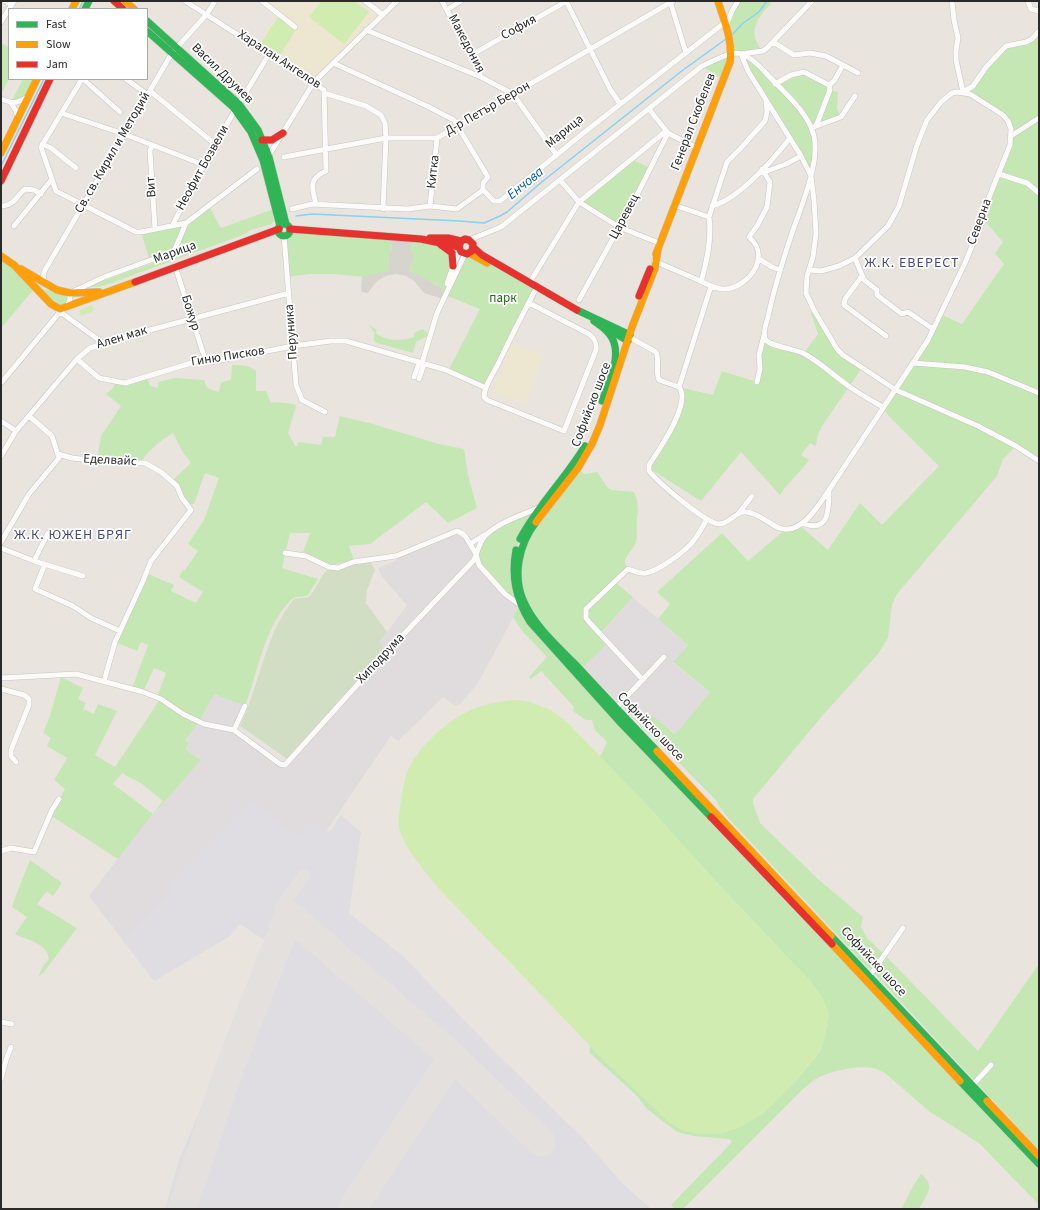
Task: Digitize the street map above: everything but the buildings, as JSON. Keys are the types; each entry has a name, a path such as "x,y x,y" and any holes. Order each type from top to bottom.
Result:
{"main road":[{"path":"114,1 128,5"},
{"name":"Генерал Скобелев","path":"612,370 655,268 654,261 659,246 730,62 732,53 718,1"},
{"name":"Васил Друмев","path":"148,22 175,50 237,107 258,130 262,140 283,229"},
{"name":"Васил Друмев","path":"148,31 175,50"},
{"path":"1,153 36,80"},
{"path":"1,181 50,80"},
{"name":"Васил Друмев","path":"237,107 266,158"},
{"path":"262,140 272,140 283,133"},
{"path":"283,229 442,238 627,337"},
{"name":"Марица","path":"61,309 251,238 283,229"},
{"path":"421,238 472,251 472,244"},
{"path":"463,249 464,239 472,244 482,255 530,282 537,288"},
{"path":"434,241 451,252 454,258 453,266"},
{"path":"1,256 45,284 57,290 70,293"},
{"path":"14,265 61,309"},
{"name":"Марица","path":"70,293 107,291"},
{"path":"578,310 594,321 627,337"},
{"name":"Софийско шосе","path":"594,321 610,334 614,343 612,370 586,444 574,464 540,506 524,531 515,555 513,574 514,587 520,606 530,622 551,647 614,710 869,976 886,998"},
{"name":"Софийско шосе","path":"627,337 600,425 592,444 578,468 547,507 526,537 520,552 518,574 524,602 534,619 614,710 771,879 886,998 1039,1164"},
{"name":"Софийско шосе","path":"970,1088 1039,1156"}],"street":[{"path":"5,1 12,3"},
{"name":"Харалан Ангелов","path":"185,1 192,3 324,90 326,171 315,178 313,182 312,189 316,204"},
{"name":"Св. св. Кирил и Методий","path":"44,270 175,50 207,14 215,1"},
{"path":"262,1 295,27"},
{"path":"365,1 383,14"},
{"path":"266,158 314,82 397,1"},
{"name":"Македония","path":"442,1 481,77 513,94 556,154"},
{"path":"447,10 461,1"},
{"path":"567,1 620,104"},
{"name":"София","path":"471,55 567,1"},
{"path":"725,25 738,1"},
{"path":"472,244 488,233 501,227 702,66 732,53 741,54 763,51 812,1"},
{"path":"952,1 958,38 956,60 963,92"},
{"path":"1028,1 1031,9 1039,12"},
{"path":"671,2 686,53"},
{"name":"Д-р Петър Берон","path":"284,157 386,138 437,138 591,50 671,2"},
{"path":"1,22 8,10"},
{"name":"Марица","path":"483,190 494,201 500,201 556,154 686,53 725,25"},
{"path":"366,30 481,77"},
{"path":"963,92 973,86 986,67 1006,46 1026,42 1032,39 1039,31"},
{"path":"773,42 794,55 810,53 826,56 858,73"},
{"name":"Неофит Бозвели","path":"172,226 204,165 269,54"},
{"path":"741,54 755,61 814,127"},
{"path":"741,54 748,71 801,156 811,176 816,228 810,270 806,283 806,292 808,299 837,349 843,355 896,390 978,426 1016,446 1039,461"},
{"path":"292,209 316,204 383,209 408,209 430,206 457,209 483,190 483,184 488,177 454,120 333,63"},
{"path":"829,85 834,80 843,65"},
{"path":"775,84 791,76 804,72 829,85"},
{"path":"56,191 41,147 82,80"},
{"path":"84,80 120,112"},
{"path":"128,80 149,92 216,144"},
{"path":"757,382 760,369 759,355 770,304 811,176 815,146 814,127 830,90 829,85"},
{"path":"810,270 821,271 839,266 855,258 888,226 899,206 926,120 941,102 952,93 963,92 970,94 1003,115 1011,129 1011,136"},
{"path":"324,93 352,101 374,110 381,115 385,123 386,138 383,209"},
{"path":"1,99 11,103 20,101 28,96"},
{"path":"814,127 841,117 855,96"},
{"path":"701,282 709,244 709,217 727,162 765,121 768,112 766,101"},
{"path":"11,103 18,118"},
{"path":"649,108 667,132 697,148"},
{"path":"61,113 124,134 204,165"},
{"path":"1011,136 1039,118"},
{"path":"530,282 579,202 667,132"},
{"name":"Царевец","path":"580,300 667,132"},
{"name":"Северна","path":"802,523 815,510 829,490 928,340 983,219 986,205 1010,145 1011,136"},
{"name":"Китка","path":"430,206 437,138"},
{"path":"763,171 790,138"},
{"path":"42,144 51,148 76,168"},
{"name":"Вит","path":"152,145 150,151 155,229"},
{"path":"712,206 722,204 729,200 763,171 786,164 801,156"},
{"path":"47,186 136,232 141,232 186,224 257,168"},
{"path":"654,261 701,282 722,289 742,283 753,272 760,255 758,248 750,237 758,226 767,207 770,182 763,171"},
{"path":"999,174 1027,183 1039,193"},
{"path":"14,226 52,179"},
{"path":"560,180 579,202 619,227 659,246"},
{"path":"3,206 9,206 13,203 24,189 30,188 41,194"},
{"path":"674,205 709,217"},
{"name":"Марица","path":"70,293 104,277 172,252 175,249 186,224"},
{"name":"Перуника","path":"283,229 296,386 300,398 305,403 325,412"},
{"path":"445,294 453,266 463,249"},
{"path":"417,378 437,313 463,249"},
{"path":"855,258 864,280 877,290 877,295 902,314 908,312 933,329"},
{"path":"759,259 780,270"},
{"name":"Божур","path":"175,266 205,359"},
{"path":"31,274 37,275 44,270"},
{"path":"44,270 43,276 45,284"},
{"path":"862,276 845,299 844,305 886,336"},
{"path":"711,286 679,387 681,389 682,397 681,406 664,442 649,465 649,471 656,480 707,519 721,524 744,512 750,513 780,528 786,529 802,523 810,526 822,524 829,511 829,490"},
{"path":"486,388 537,288"},
{"path":"70,293 70,301 61,309 76,324 103,343"},
{"name":"Ален мак","path":"1,456 16,431 77,359 90,348 103,343 289,293"},
{"name":"Софийско шосе","path":"486,388 484,395 485,399 564,431 596,350 595,339 589,334 529,302"},
{"name":"Марица","path":"1,383 61,309"},
{"path":"764,334 766,340 772,344 804,353 849,387 883,407"},
{"path":"627,337 656,352 658,361 656,372 659,380 679,387"},
{"name":"Гиню Писков","path":"77,359 99,378 125,383 205,359 207,362 210,362 293,346 331,341 346,341 452,373 486,388"},
{"path":"913,363 965,367 988,372 1039,393"},
{"path":"1,542 30,494 59,458 52,436 29,416"},
{"path":"1,421 16,431"},
{"name":"Еделвайс","path":"58,454 72,458 107,462 145,463 161,472 177,486 182,498 191,510 151,561 120,631"},
{"path":"738,514 752,496"},
{"path":"470,544 492,530 540,506"},
{"path":"643,680 590,623 586,618 586,609 628,569 638,573 645,573 675,558 691,544 707,519"},
{"name":"Хиподрума","path":"234,730 280,764 285,765 380,660 469,566 474,560 484,538 492,530"},
{"path":"285,554 306,556 329,567 338,568 353,562 396,556 457,531 461,532 470,544 476,554 479,566 505,594 520,606"},
{"path":"34,561 48,533"},
{"path":"1,548 34,561 83,576"},
{"path":"45,564 35,589 74,606 91,618 120,631 104,681"},
{"path":"469,566 475,564 479,566"},
{"path":"614,710 664,657"},
{"path":"1,678 76,674 143,692 161,699 183,714 204,724 234,730 245,706"},
{"path":"1,689 24,694 29,699 29,706 12,750 11,756 16,762"},
{"path":"1,851 11,848 34,852 52,810 59,799"},
{"path":"869,976 903,928"},
{"path":"1,1022 12,1024"},
{"path":"1,1079 11,1047"},
{"path":"1,1053 6,1060"},
{"path":"970,1088 991,1065"}],"shaded area":[{"path":"262,1 365,1 383,15 314,82 257,46 278,14"},
{"path":"386,239 414,242 411,246 413,260 410,264 409,270 440,286 445,295 443,299 424,293 414,281 406,276 397,274 382,278 375,283 368,293 361,292 362,276 388,271 389,269 389,254 392,244"},
{"path":"511,343 544,355 526,404 493,392"},
{"path":"461,532 520,605 478,683 460,704 455,706 443,697 398,741 391,736 256,934 240,924 230,936 154,981 89,896 144,825 201,760 185,749 184,740 199,722 214,694 245,706 235,730 285,765 385,654 380,642 407,605 382,577 378,568 397,560 396,556"},
{"path":"633,597 688,645 673,663 710,692 674,734 661,722 632,705 627,711 583,667 608,643 600,635"},
{"path":"250,799 298,836 309,821 329,832 341,815 361,832 349,913 403,956 494,1051 583,1138 622,1183 651,1209 165,1209 179,1160 270,944 240,924 230,936 154,981 123,940 173,890 170,883"}],"green space":[{"path":"322,1 354,1 369,12 344,44 309,17"},
{"path":"738,1 770,1 771,4 761,15 755,26 755,38 763,51 751,53 749,57 775,84 791,75 804,72 829,85 830,90 838,92 837,109 841,117 812,128 814,137 811,176 741,54 732,53 724,80 702,66 731,53 726,27"},
{"path":"278,17 295,31 280,55 261,43"},
{"path":"1039,31 1039,461 1016,446 1003,459 997,476 897,594 892,605 888,638 878,654 823,715 753,799 753,803 760,823 818,879 863,917 861,927 867,938 978,1051 1039,964 1039,1150 875,974 874,970 867,967 729,819 715,799 627,711 632,705 658,720 674,734 710,692 673,662 688,645 658,619 670,604 657,592 722,533 748,561 786,529 799,525 828,550 860,503 882,525 939,466 882,409 928,340 940,314 962,324 1004,264 995,253 1003,242 983,219 1010,145 1011,129 1003,115 963,92 973,86 1006,46 1026,42"},
{"path":"1,43 8,46 8,80 2,92"},
{"path":"22,80 36,80 28,96 11,103"},
{"path":"632,159 650,168 619,227 579,202"},
{"path":"209,206 221,228 271,210 272,208 274,220 272,224 251,230 243,235 103,286 84,288 104,277 105,280 185,252 182,243 179,241 175,249 150,261 141,232 186,223"},
{"path":"290,229 386,235 392,244 389,257 389,269 388,271 366,277 332,274 309,274 288,277 284,236 289,234"},
{"name":"парк","path":"413,238 434,241 453,254 445,292 465,254 477,257 530,285 537,287 486,388 448,371 480,309 445,295 440,286 409,270 411,246 414,242"},
{"path":"1,256 34,289 1,328"},
{"path":"40,288 69,297 66,306 58,307"},
{"path":"92,305 94,311 81,316 79,310"},
{"path":"814,310 837,349 862,368 822,426 818,434 816,446 810,443 801,455 809,460 780,495 741,452 701,501 649,468 681,406 683,388 713,395 722,371 757,382 759,362 766,340 804,353 818,334 811,313"},
{"path":"368,324 377,330 376,333 384,338 399,340 414,337 414,333 423,329 427,333 427,336 416,342 413,353 374,342 375,340 373,339 375,337 373,335 375,333"},
{"path":"232,365 248,366 256,371 256,391 266,391 271,403 277,402 294,404 296,406 288,433 296,447 299,442 321,445 323,437 335,437 340,416 373,424 439,444 464,449 468,475 477,508 448,523 426,502 370,544 349,546 354,560 332,565 303,552 310,533 290,533 282,568 318,579 308,595 291,600 274,623 263,650 245,706 214,694 199,722 185,740 189,743 185,749 201,760 144,825 118,859 50,815 65,789 54,780 67,758 47,746 51,738 43,733 50,716 61,677 83,688 78,699 86,703 83,709 94,714 98,704 117,711 95,755 115,767 160,699 157,697 166,673 154,668 143,692 132,689 148,645 141,642 137,651 115,642 146,573 174,585 171,591 196,603 203,592 179,577 198,551 188,544 204,520 219,478 205,473 194,504 186,504 172,481 191,463 182,451 173,433 148,453 141,462 107,462 98,455 101,436 121,406 106,394 113,388 115,381 125,383 146,376 150,386 158,388 158,382 175,378 204,380 207,388 219,392 221,382 231,380","holes":["122,773 142,784 163,801 153,814 113,784"]},
{"path":"578,468 584,474 597,472 608,488 612,490 634,492 638,510 636,542 625,562 628,569 615,582 633,597 600,634 608,643 580,670 546,634 520,589 522,545"},
{"path":"541,506 521,537 516,549 520,605 479,565 476,554 479,546 492,530"},
{"path":"369,560 375,570 367,590 366,603 387,632 380,642 386,653 289,760 240,726 253,694 269,644 284,613 294,599 308,597 313,592 324,573 329,569"},
{"path":"520,605 1039,1164 1039,1205 979,1143 930,1112 881,1071 872,1068 858,1067 826,1074 814,1080 802,1090 683,1209 675,1209 671,1205 732,1142 729,1139 694,1136 677,1132 647,1109 637,1096 590,1053 590,1046 670,1123 762,1114 795,1082 821,1050 812,983 721,887 643,801 600,757 607,742 595,730 592,720 586,720 573,711 574,707 541,671 531,679 529,677 547,657 523,632 513,617"},
{"path":"517,700 530,702 551,710 567,722 643,801 721,887 812,983 823,998 829,1013 827,1028 821,1050 779,1099 762,1114 741,1127 721,1134 702,1134 683,1131 670,1123 595,1051 440,890 416,860 405,843 399,827 399,817 405,781 408,770 414,758 448,723 468,711 491,703"},
{"path":"30,860 62,883 53,896 47,891 37,904 77,928 44,972 38,977 43,966 49,959 45,949 41,946 15,934 27,917 12,907"},
{"path":"921,1174 926,1179 929,1187 929,1191 925,1199 919,1209 901,1209 915,1183"}],"waterway":[{"path":"80,8 83,1"},
{"path":"733,34 743,23 759,12 767,1"},
{"name":"Енчова","path":"296,216 312,214 484,223 507,212 543,181 683,70 726,39"},
{"path":"1,166 44,80"}],"taxiway":[{"path":"289,915 281,907 304,875"}],"runway":[{"path":"182,1209 228,1072 289,915 453,1057 541,1142"},
{"path":"352,1209 453,1057"}],"traffic: fast":[{"path":"86,8 89,1"},
{"path":"148,22 239,104 258,130 269,157 286,224"},
{"path":"148,32 233,107 251,132 263,160 280,226"},
{"path":"284,224 288,226 290,230 288,234 284,236 280,234 278,230 280,226 284,224"},
{"path":"577,310 630,335"},
{"path":"594,321 604,328 610,335 615,345 616,353 613,370 602,401"},
{"path":"608,329 628,341"},
{"path":"520,539 535,515 585,446"},
{"path":"536,522 525,540 519,560 518,582 520,592 528,610 546,634 657,751"},
{"path":"516,550 514,569 516,588 521,605 530,622 618,720 711,817"},
{"path":"831,936 987,1101"},
{"path":"960,1081 1039,1164"}],"traffic: slow":[{"path":"72,8 76,1"},
{"path":"125,1 133,8"},
{"path":"656,254 730,62 731,54 729,38 718,1"},
{"path":"1,153 37,80"},
{"path":"536,522 578,468 592,444 600,425 632,327 655,268 658,249"},
{"path":"469,253 487,263"},
{"path":"1,256 14,265 51,304 60,309 135,282"},
{"path":"21,269 57,290 70,293 99,292"},
{"path":"657,751 831,936"},
{"path":"832,944 960,1081"},
{"path":"987,1101 1039,1156"}],"traffic: jam":[{"path":"114,1 122,8"},
{"path":"1,181 50,80"},
{"path":"262,140 272,140 283,133"},
{"path":"135,282 279,229"},
{"path":"290,229 421,239 459,247"},
{"path":"430,238 448,238 461,241 465,239 469,240 473,244 472,251 467,254 461,252 459,247 461,241"},
{"path":"441,245 452,253 453,266"},
{"path":"473,247 482,255 577,310"},
{"path":"639,296 650,269"},
{"path":"711,817 832,944"}],"district":[{"name":"Ж.К. ЕВЕРЕСТ","path":"912,264"},
{"name":"Ж.К. ЮЖЕН БРЯГ","path":"73,536"}]}
